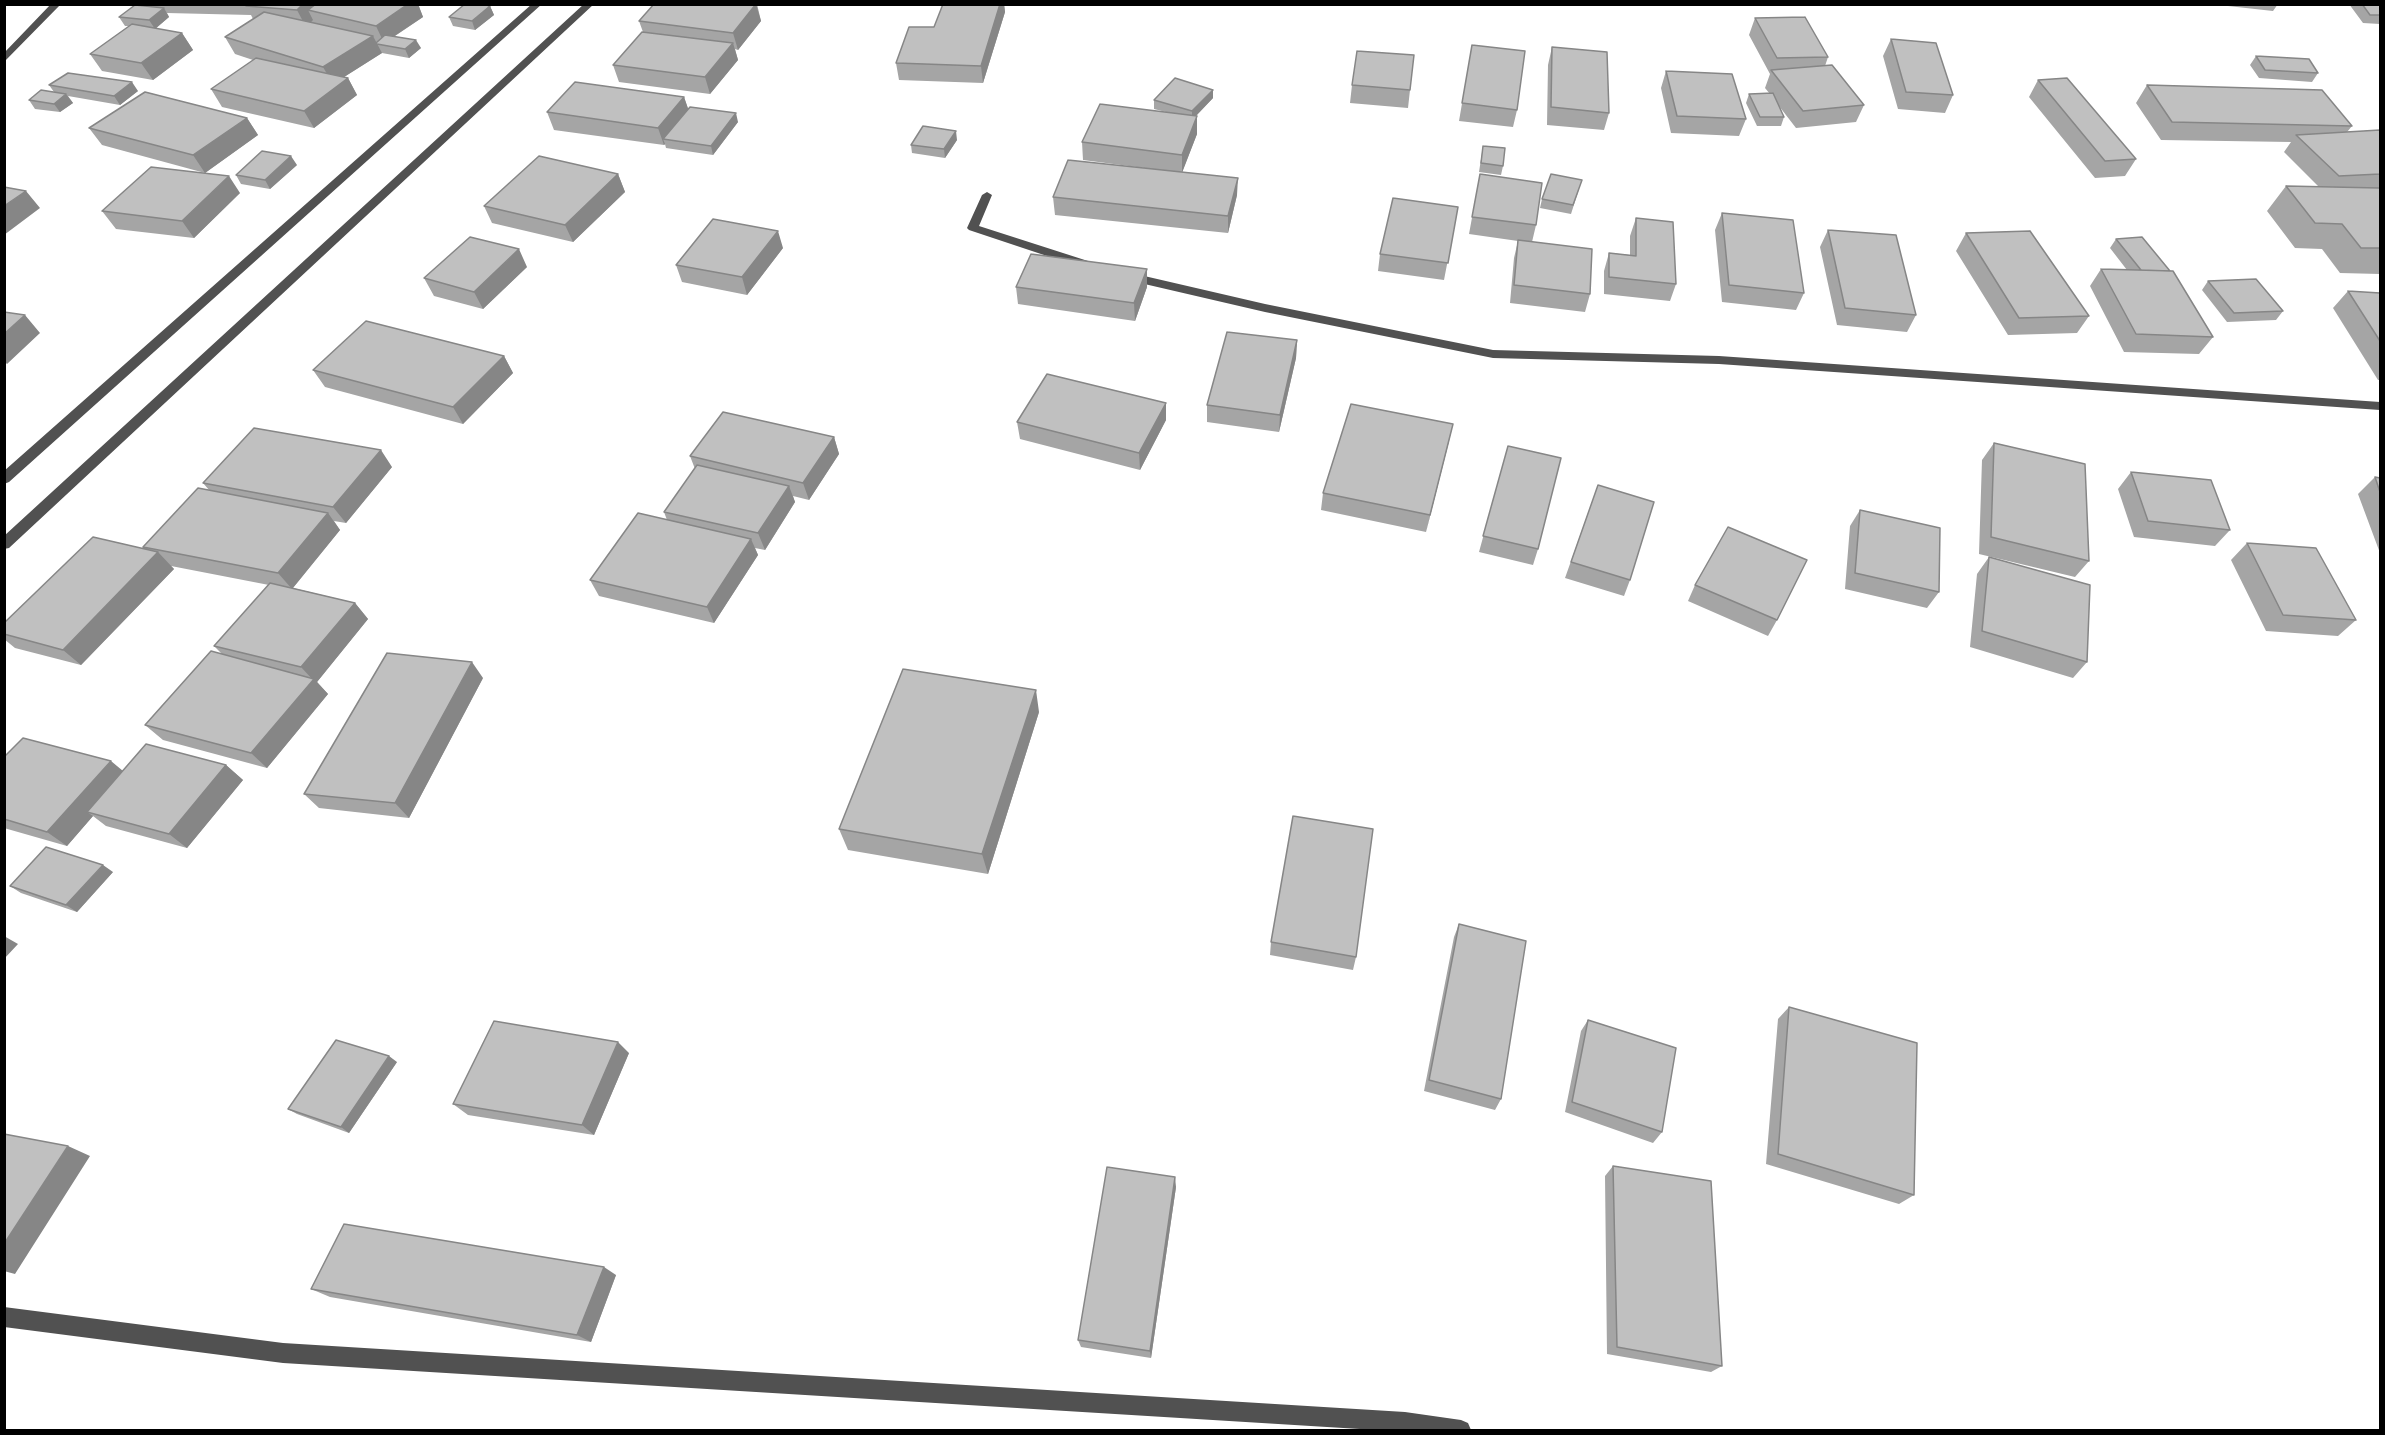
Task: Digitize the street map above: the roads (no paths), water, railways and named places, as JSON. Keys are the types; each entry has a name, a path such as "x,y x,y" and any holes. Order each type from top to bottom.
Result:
{"street":[{"path":"4,59 57,4"},
{"path":"4,479 538,4"},
{"path":"4,544 590,4"},
{"path":"987,195 973,228 1106,271 1265,308 1493,354 1719,360 2380,406"},
{"path":"4,1317 284,1353 1405,1422 1461,1431"}]}
